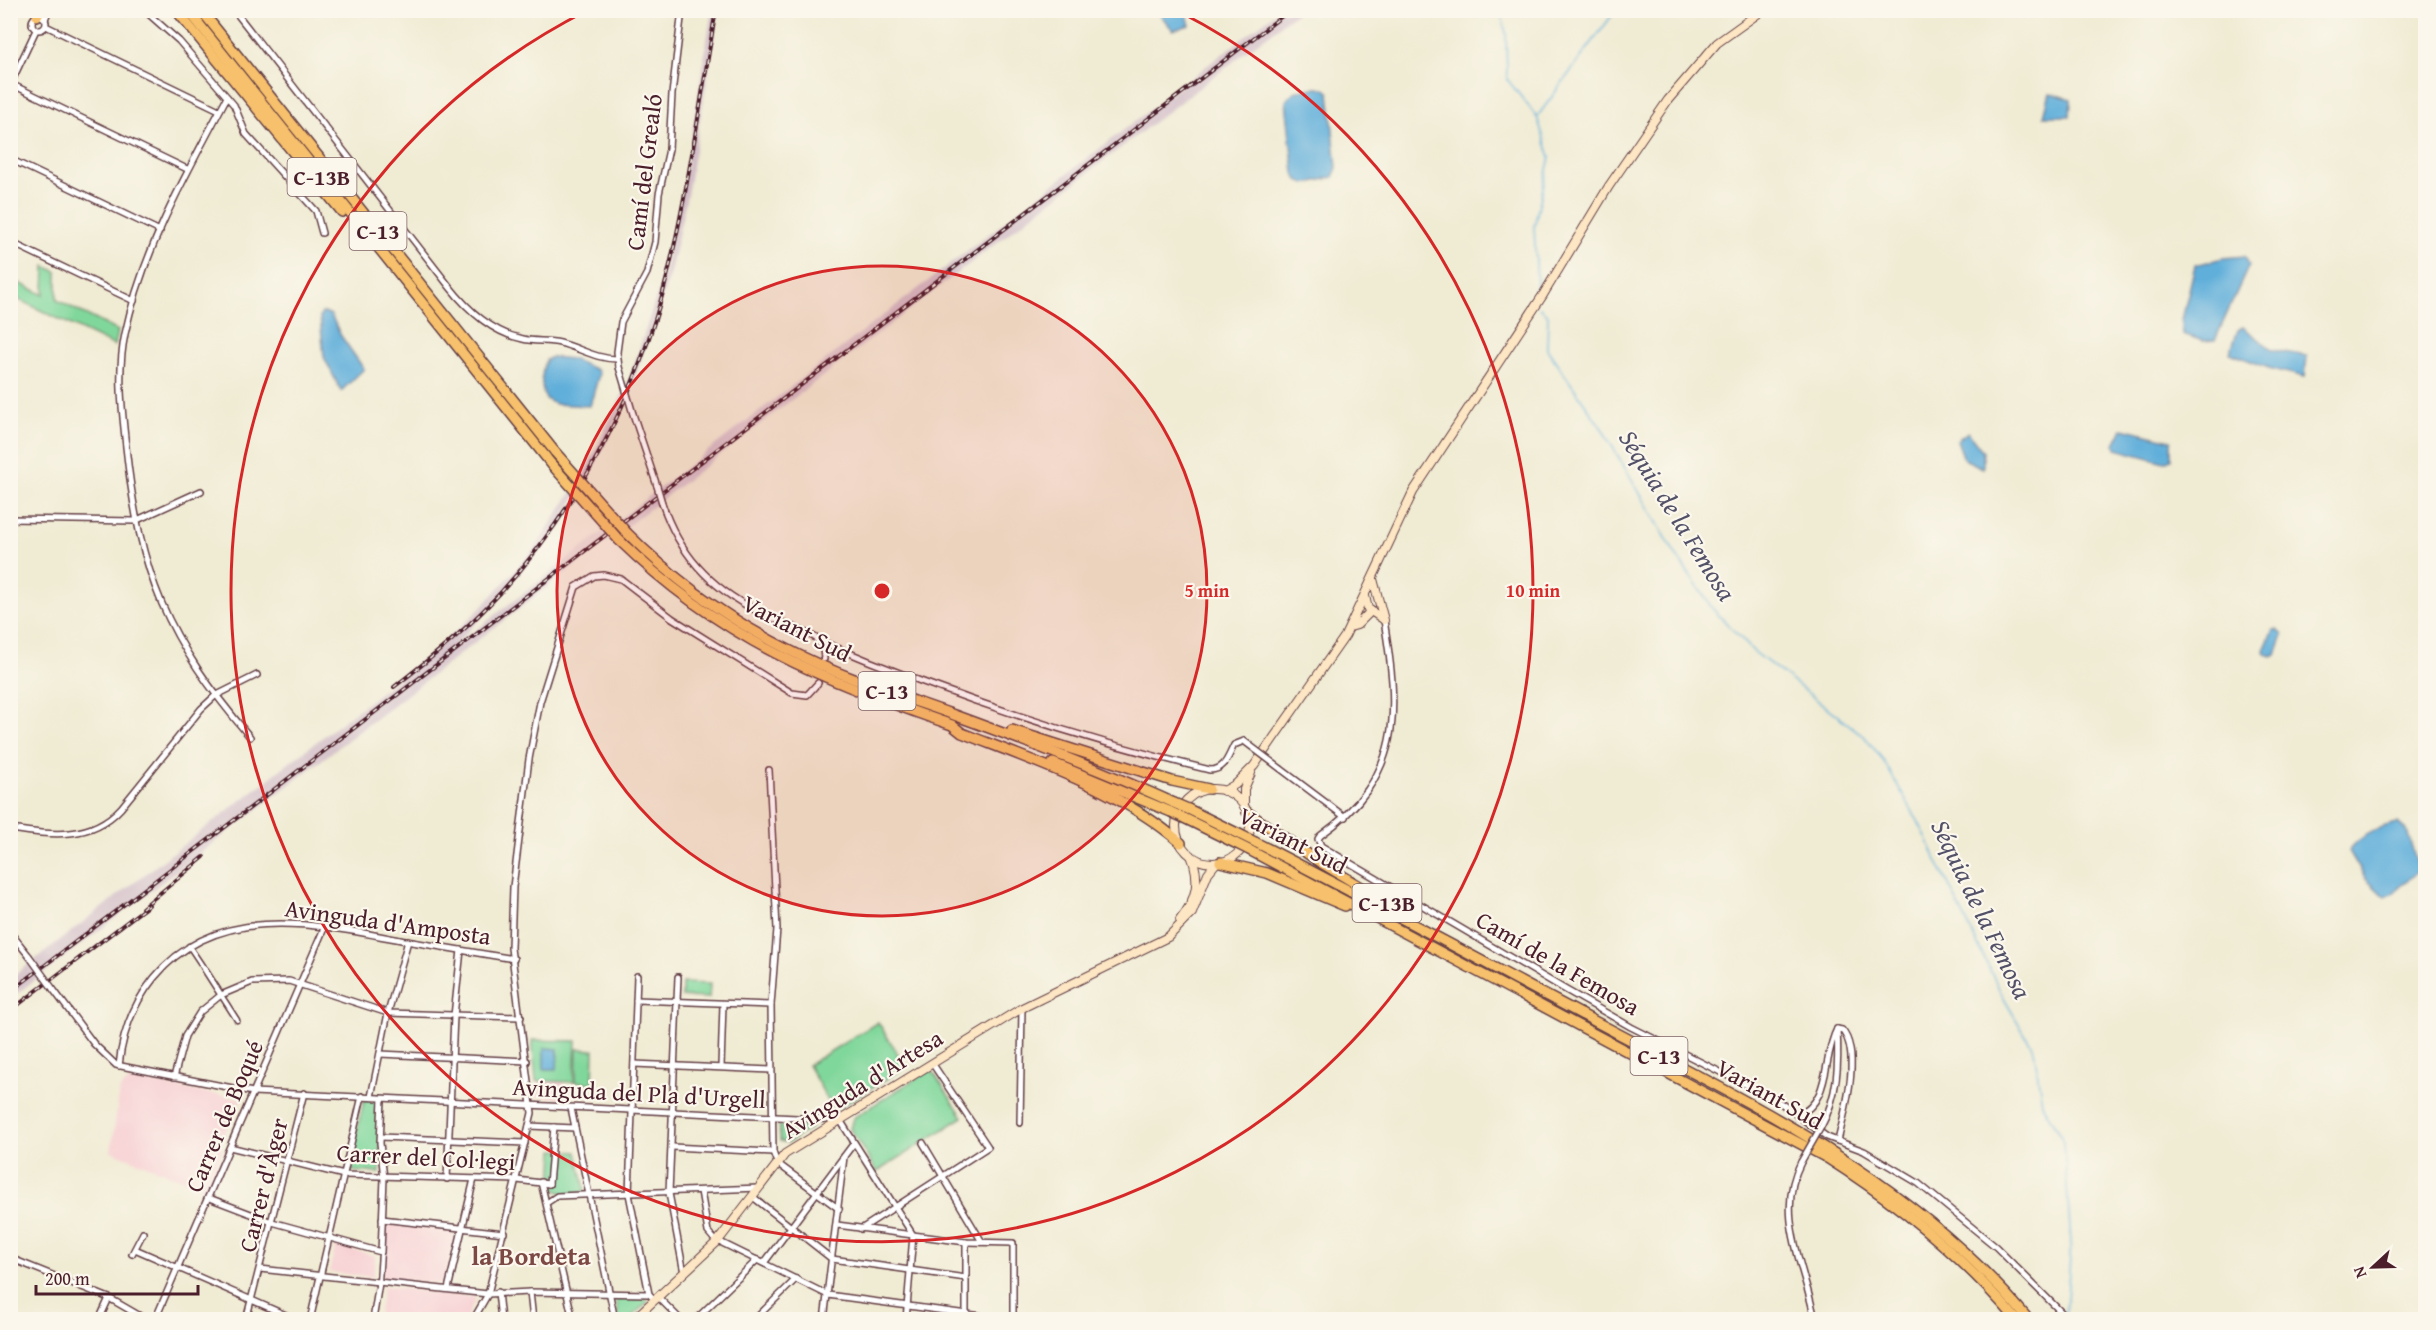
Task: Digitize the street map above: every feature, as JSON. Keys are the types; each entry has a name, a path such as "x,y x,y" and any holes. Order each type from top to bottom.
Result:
{"highway":[{"path":"170,10 261,119 274,131"},
{"name":"C-13","path":"176,10 438,328 455,344 553,466 619,540 686,598 756,644 824,678 952,725"},
{"name":"C-13B","path":"188,10 455,344"},
{"name":"Variant Sud","path":"201,10 555,452 627,533 671,573 735,619 789,650 853,678 1056,753 1239,839 1531,987 1765,1112 1863,1170 1937,1227 2003,1290 2029,1320"},
{"path":"853,678 866,680 1166,779 1209,789"},
{"path":"952,725 962,733 1032,760 1090,786 1154,823 1180,843"},
{"name":"Variant Sud","path":"952,725 1172,807"},
{"name":"C-13B","path":"1245,809 1350,881 1525,980 1531,987"},
{"name":"Variant Sud","path":"1253,846 1483,972"},
{"name":"C-13B","path":"1218,862 1254,868 1284,879 1371,919 1475,973 1483,972"},
{"name":"C-13","path":"1483,972 1772,1127 1845,1169 1935,1237 2017,1320"},
{"path":"2003,1290 2034,1320"}],"main road":[{"path":"1224,791 1236,784 1254,765 1350,627 1413,492 1534,309 1609,186 1668,100 1717,43 1762,10"},
{"path":"1372,578 1384,620"},
{"path":"1363,599 1378,601"},
{"path":"1363,599 1371,612 1384,620"},
{"path":"1350,627 1357,625 1371,612"},
{"path":"1191,855 1206,862 1218,862 1234,856 1244,846 1250,826 1245,809 1245,785 1254,765"},
{"path":"1188,919 1197,897 1198,874 1191,855 1180,843 1176,827 1182,806 1194,795 1209,789 1233,795 1245,809"},
{"path":"1164,938 1176,931 1188,919 1197,904 1208,873 1218,862"},
{"path":"1164,938 1186,913 1197,886"},
{"name":"Avinguda d'Artesa","path":"633,1320 654,1297 718,1242 777,1163 792,1149 1025,1007 1164,938"}],"street":[{"path":"144,10 179,41 236,108 246,134 316,211 321,224 321,233"},
{"path":"234,10 449,286 470,309 485,321 513,337 556,342 596,357 617,359"},
{"name":"Camí del Grealó","path":"682,10 671,101 669,149 659,194 655,242 647,273 621,322 617,359 662,503 682,549 710,580 749,606 818,640 885,669 1066,731 1193,766 1218,770 1225,764 1234,745 1244,741 1345,817"},
{"path":"44,16 219,110"},
{"path":"36,30 32,24 44,16"},
{"path":"36,30 42,30 44,16"},
{"path":"36,30 11,85 187,169"},
{"path":"227,97 187,169 160,231 125,334 121,382 135,521 147,569 165,614 183,648 215,696 250,737"},
{"path":"10,159 160,231"},
{"path":"10,242 134,302"},
{"path":"10,519 135,521 201,491"},
{"path":"473,1320 488,1294 529,1126 531,1106 527,1061 511,948 513,887 532,737 540,702 576,587 594,576 604,575 621,579 672,618 792,693 807,695 818,683"},
{"name":"Camí de la Femosa","path":"1384,620 1392,675 1394,722 1389,744 1376,777 1360,801 1345,817 1318,839 1319,844 1327,851 1631,1027 1754,1089 1827,1137 1864,1151 1918,1183 1996,1247 2069,1320"},
{"path":"818,640 824,652 824,659"},
{"path":"10,829 58,835 88,830 104,823 121,808 215,696 257,675"},
{"path":"769,770 777,929 771,1005 774,1152 777,1163 839,1209"},
{"name":"Avinguda d'Amposta","path":"119,1066 126,1027 142,994 161,970 189,946 211,935 242,926 285,923 325,926 514,958"},
{"name":"Carrer de Boqué","path":"155,1320 325,926"},
{"path":"10,932 99,1050 119,1066 253,1092 362,1096 382,1099 381,1137 384,1178 381,1252 373,1320"},
{"path":"371,1097 388,1013 408,941"},
{"path":"189,946 237,1020"},
{"path":"447,1179 454,1016 461,950"},
{"path":"637,976 629,1194 654,1297 681,1320"},
{"path":"678,977 669,1193 684,1273"},
{"path":"174,1077 180,1050 192,1022 200,1012 221,995 259,981 288,981 388,1013 521,1017"},
{"path":"636,1000 771,1005"},
{"path":"721,1067 723,1004"},
{"path":"1020,1123 1025,1007"},
{"path":"1797,1116 1809,1111 1819,1095 1828,1064 1831,1040 1837,1029"},
{"path":"1815,1320 1798,1259 1790,1211 1792,1182 1832,1102 1837,1080 1837,1029"},
{"path":"1837,1029 1846,1034 1850,1058 1850,1093 1839,1140"},
{"path":"380,1054 527,1061"},
{"path":"861,1229 988,1147 933,1063"},
{"path":"633,1064 771,1070"},
{"name":"Carrer d'Àger","path":"246,1320 304,1093"},
{"path":"310,1320 362,1096"},
{"name":"Avinguda del Pla d'Urgell","path":"382,1099 840,1120"},
{"path":"571,1108 615,1320"},
{"path":"816,1119 822,1131"},
{"path":"840,1120 913,1235 906,1320"},
{"path":"529,1126 575,1128"},
{"path":"554,1127 549,1184 557,1196"},
{"path":"381,1137 525,1143"},
{"path":"764,1263 854,1143"},
{"path":"923,1143 982,1242"},
{"name":"Carrer del Col·legi","path":"230,1147 344,1175 384,1178 517,1180 549,1184"},
{"path":"672,1147 774,1152"},
{"path":"822,1319 828,1295 844,1156"},
{"path":"448,1289 474,1179"},
{"path":"541,1182 548,1202 573,1320"},
{"path":"548,1202 557,1196 759,1188"},
{"path":"701,1191 708,1232 718,1242 828,1295 966,1317 1012,1320 1013,1243 966,1242 837,1225"},
{"path":"753,1197 832,1259 966,1278"},
{"path":"209,1198 328,1239 381,1252"},
{"path":"382,1219 504,1233"},
{"path":"143,1233 134,1252 178,1268 297,1320"},
{"path":"966,1242 966,1317"},
{"path":"10,1258 109,1298 147,1320"},
{"path":"695,1320 757,1260"},
{"path":"260,1269 488,1294 530,1292 654,1297"},
{"path":"754,1320 796,1279"},
{"path":"498,1292 501,1320"},
{"path":"530,1292 533,1320"},
{"path":"99,1320 109,1298"}],"shaded area":[{"path":"712,11 719,11 687,195 669,277 632,385 589,478 550,537 486,613 450,650 1278,11 1299,11 11,998 11,978 439,647 484,605 537,545 584,473 628,383 664,274 682,193"},
{"path":"131,1079 241,1099 219,1145 223,1149 206,1189 111,1151 120,1089"},
{"path":"538,1081 564,1082 563,1098 537,1097"},
{"path":"386,1224 456,1231 443,1284 382,1278"},
{"path":"336,1245 375,1256 373,1277 329,1272"},
{"path":"383,1286 476,1299 465,1319 378,1319"}],"green space":[{"path":"45,266 57,272 57,300 118,331 115,346 11,296 11,279 44,295"},
{"path":"682,983 710,984 709,998 682,997"},
{"path":"878,1022 906,1067 834,1111 808,1065"},
{"path":"532,1040 576,1041 574,1082 536,1081"},
{"path":"577,1049 594,1050 593,1083 576,1082"},
{"path":"931,1069 963,1117 877,1172 850,1129 853,1118"},
{"path":"364,1101 380,1102 380,1173 349,1171 348,1167"},
{"path":"779,1126 812,1127 788,1143 780,1141"},
{"path":"554,1150 577,1152 585,1189 583,1192 564,1194 554,1189 552,1182"},
{"path":"644,1297 648,1302 629,1319 619,1320 616,1299"}],"water":[{"path":"1157,11 1186,11 1190,25 1173,30"},
{"path":"1325,88 1329,92 1337,168 1333,177 1305,184 1298,180 1294,173 1286,101 1294,92"},
{"path":"2050,93 2071,99 2070,116 2044,116"},
{"path":"2245,256 2249,265 2215,340 2203,341 2183,334 2182,320 2195,265 2223,258"},
{"path":"322,313 331,315 341,336 364,369 341,391 324,357 320,317"},
{"path":"2243,327 2273,350 2307,356 2305,377 2269,368 2230,353 2238,330"},
{"path":"552,357 572,359 597,370 599,374 590,406 555,404 546,399 542,375 546,360"},
{"path":"2123,428 2171,440 2171,459 2164,462 2116,449 2115,444"},
{"path":"1968,432 1983,452 1983,468 1964,459 1957,440"},
{"path":"2273,630 2278,630 2283,635 2276,654 2272,656 2265,654 2264,650"},
{"path":"2398,823 2407,831 2419,870 2392,894 2385,897 2365,878 2349,851 2352,846 2370,833"},
{"path":"544,1048 558,1049 557,1069 544,1069"}],"waterway":[{"name":"Séquia de la Femosa","path":"1500,10 1506,33 1507,79 1537,117 1550,157 1534,227 1537,282 1535,302"},
{"path":"1537,117 1616,10"},
{"name":"Séquia de la Femosa","path":"1540,308 1548,315 1547,349 1601,427 1676,555 1712,608 1753,651 1864,736 1883,760 1918,821 2003,997 2034,1050 2042,1104 2064,1142 2071,1243 2066,1313"}],"railway":[{"path":"394,687 462,631 516,575 547,536 574,495 621,408 656,316 669,269 689,173 716,10"},
{"path":"10,992 1290,10"},
{"path":"142,908 204,857"},
{"path":"10,1011 149,905"}],"district":[{"name":"la Bordeta","path":"531,1255"}]}
